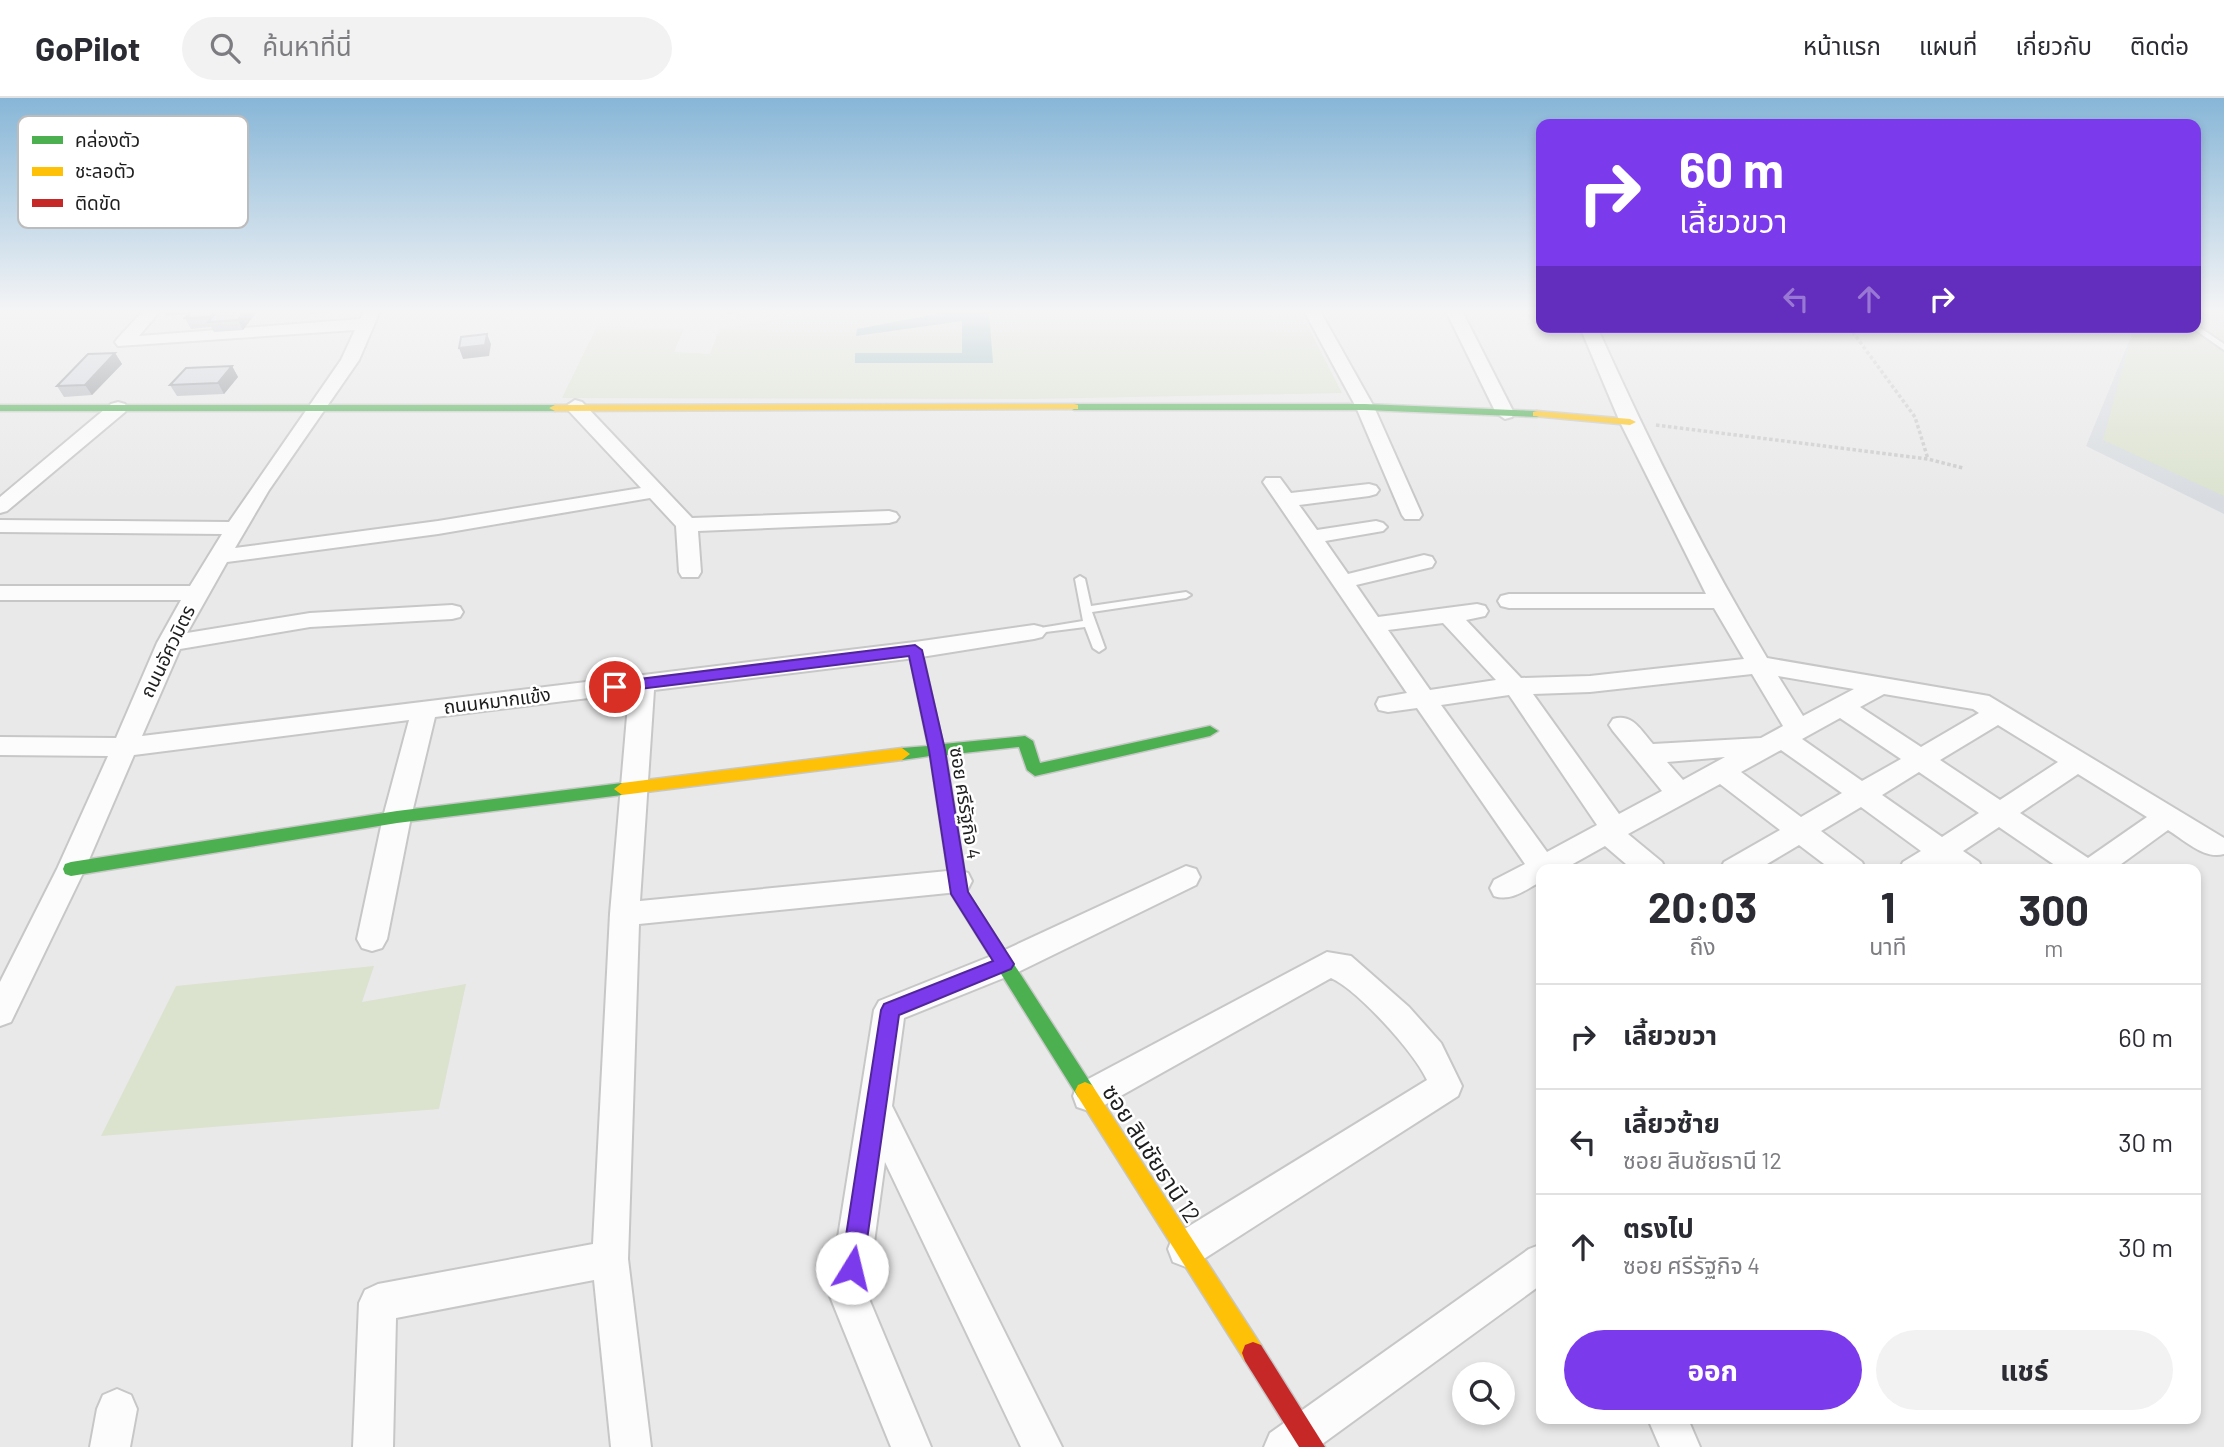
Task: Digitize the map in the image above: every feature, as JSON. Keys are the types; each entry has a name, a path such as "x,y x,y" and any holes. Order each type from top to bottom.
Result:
{"street":[{"name":"ถนนอัศวมิตร","path":"0,1013 71,869 169,643 236,527 315,407 341,374"},
{"path":"1347,374 1365,407 1412,515"},
{"path":"1485,374 1505,413"},
{"path":"1609,374 1630,422 1721,601 1759,665 1781,737 1960,864"},
{"path":"0,408 626,405 1365,407 1630,422"},
{"path":"575,406 687,525 690,572"},
{"path":"0,507 118,408"},
{"path":"1273,482 1540,864"},
{"path":"219,556 357,541 495,521 656,491"},
{"path":"1286,500 1369,491"},
{"path":"687,525 889,517"},
{"path":"0,526 236,527"},
{"path":"1311,537 1376,527"},
{"path":"1342,582 1424,562"},
{"path":"0,593 196,593"},
{"path":"1509,601 1721,601"},
{"path":"1372,625 1477,611"},
{"path":"169,643 310,620 452,612"},
{"path":"1449,615 1515,686 1610,830 1647,864"},
{"name":"ถนนหมากแข้ง","path":"0,746 123,747 915,650 1034,632"},
{"name":"ซอย ศรีรัฐกิจ 4","path":"915,650 937,750 958,881"},
{"path":"1388,705 1515,686 1590,684 1759,665 1881,685 1980,702 2215,846"},
{"path":"631,1447 610,1259 625,914 642,683"},
{"path":"1548,864 1881,685"},
{"path":"1841,706 2075,864"},
{"path":"372,939 397,817 425,709"},
{"path":"1744,864 1998,713"},
{"path":"1622,725 1679,793"},
{"path":"71,869 397,817 937,750 1025,741 1035,770 1210,731"},
{"path":"1646,754 1781,737"},
{"path":"1922,864 2077,762"},
{"path":"1720,770 1844,864"},
{"path":"2100,864 2167,817"},
{"path":"1504,888 1536,870"},
{"path":"911,1447 848,1294 890,1010 1005,964 1186,877"},
{"path":"625,914 958,881"},
{"name":"ซอย สินชัยธานี 12","path":"958,881 960,894 1186,1249 1300,1443"},
{"path":"1089,1096 1327,965 1340,965 1368,988 1398,1016 1430,1053 1446,1086 1186,1249"},
{"path":"876,1108 1042,1447"},
{"path":"373,1447 379,1303 610,1259"},
{"path":"1300,1443 1536,1266"},
{"path":"110,1447 117,1409"},
{"path":"1670,1424 1679,1447"}],"lane":[{"path":"1080,579 1089,623 1099,648"},
{"path":"1086,610 1186,595"},
{"path":"1034,632 1089,623"}],"path":[{"path":"1883,374 1915,417 1928,459"},
{"path":"1630,422 1928,459 1963,468"}],"shaded area":[{"path":"2116,374 2224,374 2224,514 2086,446"}],"green space":[{"path":"574,374 1332,374 1342,393 1033,399 562,398"},
{"path":"2121,374 2224,374 2224,496 2103,440"},
{"path":"374,966 362,1002 466,984 439,1109 101,1136 176,986"}],"building":[{"path":"69,374 95,374 85,385 57,386"},
{"path":"180,374 225,374 218,383 170,385"}],"traffic: fast":[{"path":"1074,407 1365,407 1537,414"},
{"path":"0,408 555,408"},
{"path":"915,650 937,750 960,894 1085,1091"},
{"path":"902,754 1025,741 1035,770 1210,731"},
{"path":"71,869 397,817 622,789"}],"traffic: slow":[{"path":"555,408 1074,407"},
{"path":"1537,414 1630,422"},
{"path":"622,789 902,754"},
{"path":"1085,1091 1253,1353"}],"traffic: jam":[{"path":"1253,1353 1313,1447"}],"route":[{"path":"615,687 915,650 937,750 960,894 1005,964 890,1010 852,1268"}]}
